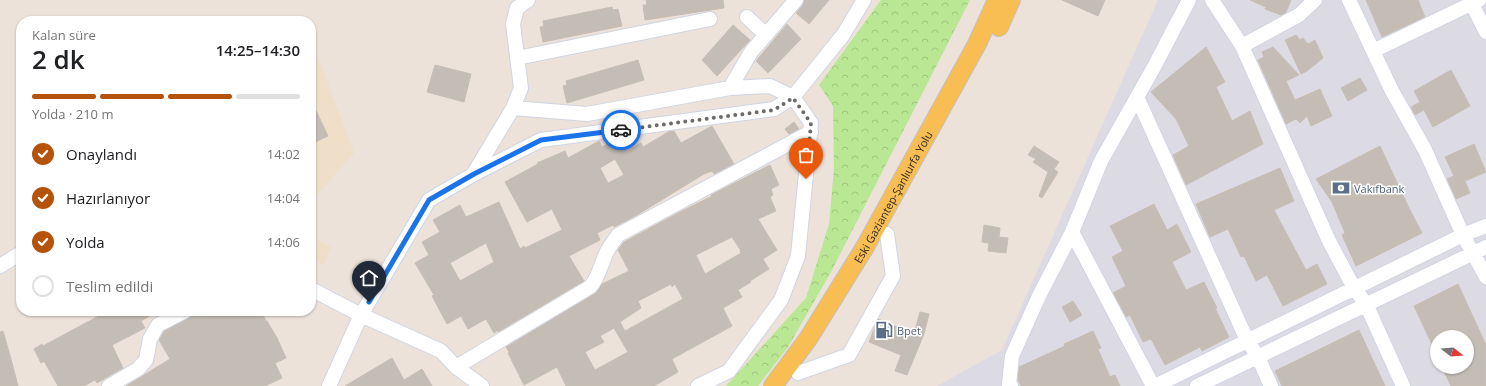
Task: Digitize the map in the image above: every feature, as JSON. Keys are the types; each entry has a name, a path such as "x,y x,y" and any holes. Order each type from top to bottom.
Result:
{"main road":[{"name":"Eski Gaziantep-Şanlıurfa Yolu","path":"773,386 808,339 866,247 976,44 997,0"},
{"name":"Eski Gaziantep-Şanlıurfa Yolu","path":"794,379 818,346 887,234 988,50 1011,0"}],"street":[{"path":"474,174 513,108 521,88 513,24 517,8 528,0"},
{"path":"730,88 752,52 796,0"},
{"path":"329,386 361,315 429,200 474,174 541,140 774,110 793,98 843,35 864,0"},
{"path":"1010,386 1012,356 1039,296 1072,232 1101,161 1154,67 1189,0"},
{"path":"1212,0 1242,46 1328,241 1354,288 1366,304 1403,386"},
{"path":"1242,46 1299,15 1315,0"},
{"path":"1349,0 1392,89 1425,150 1463,235 1480,249 1486,277"},
{"path":"1373,51 1474,1 1486,32"},
{"path":"747,17 766,34"},
{"path":"517,58 710,19"},
{"path":"513,108 587,114 730,88 770,86 793,98 811,123 798,256 781,300 729,371 698,386"},
{"path":"1137,96 1247,340 1258,358 1271,386"},
{"path":"456,367 590,287 595,282 611,243 618,235 810,132"},
{"path":"1072,232 1154,386 1463,235 1486,226"},
{"path":"794,379 849,355 894,276 887,234"},
{"path":"1197,386 1258,358 1480,249"},
{"path":"0,266 16,256"},
{"path":"316,292 361,315 441,351 456,367 482,386"},
{"path":"109,386 138,369 146,360 150,339 158,325 175,316"}],"shaded area":[{"path":"1158,0 1486,0 1486,386 937,386 1002,350"},
{"path":"316,52 354,153 316,195"},
{"path":"316,239 331,247 324,265 316,261"}],"green space":[{"path":"881,0 970,0 831,272 788,347 758,386 726,386 806,298 829,224 834,168 833,106 819,85"}],"building":[{"path":"646,0 723,0 724,8 645,20 643,5 647,5"},
{"path":"804,0 829,0 809,24 796,13 803,5"},
{"path":"1062,0 1105,0 1098,16"},
{"path":"1250,0 1291,0 1286,12 1281,15 1265,9 1266,7"},
{"path":"1366,0 1418,0 1425,17 1382,37"},
{"path":"612,7 613,10 618,9 622,26 543,42 540,27 544,26 543,21"},
{"path":"787,24 801,39 768,73 756,61"},
{"path":"733,25 750,40 717,76 702,60"},
{"path":"1296,35 1300,40 1303,38 1308,44 1315,40 1323,58 1301,74 1285,40"},
{"path":"1206,47 1225,82 1216,87 1232,121 1250,111 1263,144 1186,185 1173,155 1189,146 1176,119 1151,92"},
{"path":"1273,47 1299,75 1286,81 1295,100 1320,89 1332,116 1311,126 1307,116 1300,123 1296,119 1286,124 1258,60 1264,57 1262,52"},
{"path":"638,60 644,80 567,103 563,86 567,85 566,81"},
{"path":"435,65 471,74 464,102 427,92"},
{"path":"1451,70 1470,106 1433,127 1424,110 1415,115 1411,107 1420,102 1414,91"},
{"path":"1360,78 1367,90 1348,101 1341,88"},
{"path":"316,111 328,136 316,142"},
{"path":"794,122 799,129 789,134 785,129"},
{"path":"712,126 734,164 714,174 712,171 704,174 637,215 614,227 613,225 597,233 600,240 569,256 584,281 498,332 498,330 494,333 486,319 468,329 461,316 447,324 432,296 434,295 415,263 429,255 422,242 440,232 433,220 460,205 466,217 499,202 520,249 524,246 525,248 562,230 552,209 527,222 505,182 538,164 537,163 565,151 568,158 599,141 602,147 620,138 627,151 641,143 643,147 670,131 674,131 681,143","holes":["615,159 624,175 608,183 600,168","486,243 494,262 460,281 450,263"]},
{"path":"1474,144 1486,172 1465,181 1470,193 1456,199 1447,179 1454,176 1445,157"},
{"path":"1034,146 1059,162 1054,169 1058,172 1042,198 1039,196 1048,172 1033,162 1036,159 1028,155"},
{"path":"1380,146 1422,233 1356,266 1342,235 1345,233 1332,202 1316,179"},
{"path":"770,165 779,185 771,189 773,195 770,197 776,211 758,219 777,250 763,259 769,269 738,290 742,297 723,308 732,326 672,359 678,372 654,386 566,386 557,367 524,385 506,347 594,294 602,284 629,271 618,250 624,242 712,196 711,195","holes":["732,237 741,253 705,274 696,255","671,284 672,287 675,284 683,299 625,331 620,322 641,308 638,301","614,328 628,352 595,370 585,352 604,342 600,336"]},
{"path":"1280,168 1294,201 1274,210 1306,270 1317,264 1327,284 1283,306 1267,275 1256,281 1244,256 1241,257 1228,229 1210,237 1196,204"},
{"path":"1154,204 1167,230 1177,224 1191,252 1172,262 1186,290 1204,282 1229,337 1202,351 1200,347 1165,365 1151,339 1143,342 1130,315 1126,317 1113,293 1126,286 1112,257 1123,251 1110,226"},
{"path":"984,225 1000,228 999,237 1008,238 1006,253 988,251 989,243 982,242"},
{"path":"1458,284 1486,345 1486,386 1451,386 1445,374 1474,374 1474,330 1430,330 1430,340 1414,306"},
{"path":"1073,301 1082,315 1070,322 1062,307"},
{"path":"920,312 929,314 924,334 907,375 895,371 901,355 869,342 878,319 914,334"},
{"path":"99,316 150,316 141,321 145,328 112,345 123,368 97,383 95,380 84,386 58,386 44,361 41,363 34,349 42,344 43,346"},
{"path":"192,316 264,316 277,338 286,358 275,363 282,378 265,386 126,386 170,359 159,340 164,331"},
{"path":"1359,330 1385,386 1282,386 1275,371"},
{"path":"3,331 18,386 0,386 0,332"},
{"path":"1093,331 1101,348 1098,349 1110,377 1115,375 1120,386 1021,386 1018,380 1019,367 1065,346 1064,344"},
{"path":"392,358 404,380 422,369 432,386 345,386"}],"way so far":[{"path":"621,130 774,110 793,98 811,123 806,179"}],"place":[{"name":"Vakıfbank","path":"1341,188"},
{"name":"Bpet","path":"884,330"}],"route":[{"path":"369,302 429,200 474,174 541,140 621,130"}]}
